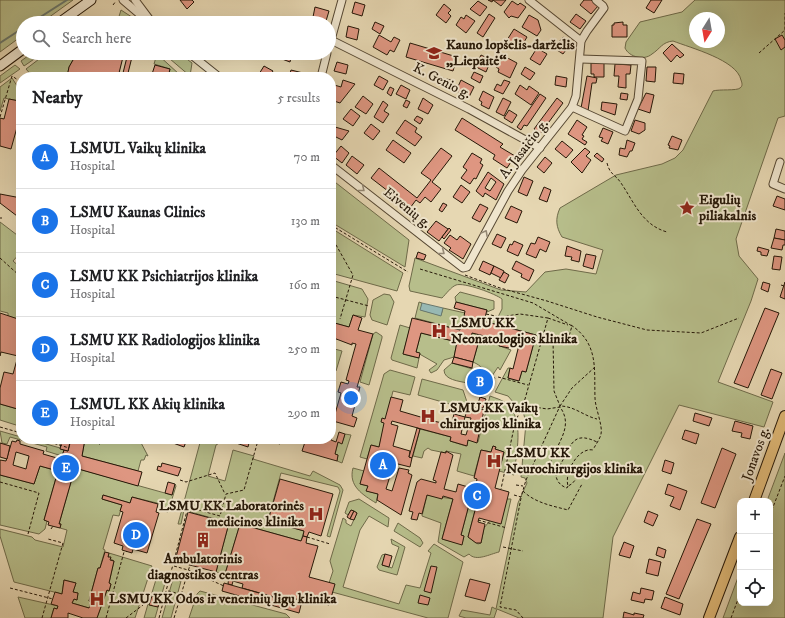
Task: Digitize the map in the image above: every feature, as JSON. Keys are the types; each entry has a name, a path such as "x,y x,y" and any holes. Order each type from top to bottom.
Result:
{"main road":[{"path":"69,16 91,0"},
{"path":"0,66 16,54"},
{"name":"Jonavos g.","path":"755,498 785,416"},
{"path":"709,618 737,545"}],"street":[{"path":"123,0 142,16"},
{"path":"135,0 146,16"},
{"path":"336,22 342,0"},
{"path":"529,0 581,41 586,31 604,8 596,0"},
{"name":"A. Jasaičio g.","path":"467,267 508,191 572,107 576,96 581,41"},
{"name":"K. Genio g.","path":"336,42 469,108 540,148"},
{"path":"572,107 625,131 638,99 642,61 580,59"},
{"path":"197,60 213,72"},
{"path":"322,72 325,60"},
{"path":"780,162 772,184 785,189"},
{"name":"Eivenių g.","path":"336,169 463,268 467,267"}],"path":[{"path":"112,5 117,0"},
{"path":"785,13 785,33"},
{"path":"759,53 784,30"},
{"path":"0,117 12,76 16,79"},
{"path":"607,163 609,171 620,181 648,224 667,232"},
{"path":"336,228 408,272"},
{"path":"336,245 353,275 340,319"},
{"path":"0,258 16,272"},
{"path":"420,269 533,303 580,331 589,345 595,367 594,399 601,433 593,449 587,450 581,454 574,462 569,474 568,486"},
{"path":"461,273 500,288 597,317 647,330 701,333 739,318"},
{"path":"336,297 369,306"},
{"path":"486,314 500,317 520,314 548,318 572,326"},
{"path":"501,489 515,423 523,405 548,318"},
{"path":"543,336 567,343 572,326"},
{"path":"553,338 554,390 560,406 565,414 566,423 566,430 550,465 549,470 556,472"},
{"path":"523,618 516,610 500,607 524,486 560,406 572,388 595,367"},
{"path":"498,377 529,385"},
{"path":"523,405 547,409 568,406 583,414 598,419"},
{"path":"0,427 16,432"},
{"path":"586,471 581,473 567,488 557,480 556,472 571,444 577,438 588,438 597,442"},
{"path":"57,444 69,448"},
{"path":"226,494 244,490 257,444"},
{"path":"159,618 174,566 174,559 188,507 220,516 226,494 215,473 186,482 180,480"},
{"path":"773,507 785,476"},
{"path":"0,482 39,493 28,534"},
{"path":"523,490 528,496 547,505 568,510 582,484"},
{"path":"516,485 524,486"},
{"path":"514,495 521,497"},
{"path":"478,520 507,528"},
{"path":"307,537 330,544"},
{"path":"42,618 63,543 48,539"},
{"path":"503,546 523,551"},
{"path":"106,618 126,552"},
{"path":"174,618 190,565"},
{"path":"174,566 188,570 224,586"},
{"path":"10,588 53,599"},
{"path":"167,590 181,594"},
{"path":"731,618 737,602"},
{"path":"126,618 142,605"}],"green space":[{"path":"0,0 73,0 51,16 16,16 16,40 0,52"},
{"path":"695,0 785,0 785,116 778,118 736,239 739,256 758,279 751,301 718,382 773,402 764,427 679,405 613,537 603,618 519,618 497,609 494,618 466,618 459,616 462,610 490,615 492,607 496,609 518,503 527,483 525,478 521,477 526,423 522,407 520,410 508,396 495,392 508,368 510,368 508,378 519,381 522,371 526,372 536,335 484,321 498,317 502,309 502,299 480,289 466,285 456,285 442,298 410,291 409,286 415,258 501,290 526,292 545,272 566,269 596,274 603,250 562,237 558,230 557,223 557,216 560,208 616,175 662,164 675,158 683,150 713,91 738,89 742,85 738,73 731,66 693,48 725,48 725,12 689,12 689,47 673,41 664,44 649,56 641,58 633,56 625,48 626,42 640,22 682,12"},
{"path":"121,10 130,16 119,16"},
{"path":"22,60 33,60 24,66 21,61"},
{"path":"38,60 73,60 68,72 29,72 26,69"},
{"path":"155,60 164,60 177,72 169,72 170,69 154,64"},
{"path":"171,60 188,60 192,63 191,72 185,72"},
{"path":"15,65 20,69 0,83 0,76"},
{"path":"12,78 16,84 16,100 4,98 0,111 0,87"},
{"path":"336,183 409,240 405,267 336,225"},
{"path":"0,222 16,234 16,258 13,261 16,264 16,318 8,316 8,313 0,311"},
{"path":"336,231 403,273 397,291 336,274"},
{"path":"336,281 362,289 368,299 365,317 353,315 349,327 336,323"},
{"path":"460,292 494,301 494,309 487,312 487,310 456,302 455,297"},
{"path":"384,294 390,295 394,302 387,325 372,320 370,315 373,300"},
{"path":"419,302 422,303 421,310 441,315 443,308 465,313 460,330 415,318"},
{"path":"400,325 410,328 403,354 419,358 417,368 392,360 391,358"},
{"path":"376,332 382,336 382,338 369,385 360,382 373,334"},
{"path":"421,333 457,342 454,357 444,360 437,370 431,373 429,370 437,364 416,352"},
{"path":"472,333 501,340 500,346 511,350 500,370 498,367 492,376 495,378 490,389 486,390 477,386 484,379 484,376 482,368 473,362 478,344 470,342"},
{"path":"336,349 342,351 336,371"},
{"path":"452,363 476,370 476,378 467,383 449,378 446,376 444,370"},
{"path":"390,370 415,377 410,395 393,391 379,447 371,445 367,459 360,457 384,374"},
{"path":"422,379 463,390 468,405 467,409 418,395"},
{"path":"490,396 507,404 513,411 516,419 518,437 514,475 499,471 504,452 495,449 496,447 493,446 491,452 481,450 474,476 457,471 461,454 446,451 446,453 428,448 424,451 422,458 413,456 420,429 451,437 450,441 466,446 468,440 478,442"},
{"path":"0,404 16,409 16,425 0,420"},
{"path":"0,431 16,436 16,439 10,437 7,444 2,443"},
{"path":"345,434 351,435 342,463 337,461 338,455 335,454 338,442 342,443"},
{"path":"36,444 46,444 60,448 64,450 62,456 46,451 47,447"},
{"path":"84,444 142,444 148,456 146,455 144,460 141,460 138,471 82,456"},
{"path":"200,444 218,444 216,445 208,476 225,481 233,450 254,456 253,459 310,476 313,471 340,485 343,490 330,537 327,536 340,491 338,487 281,473 268,520 304,531 301,541 240,524 225,574 216,572 229,523 184,510 181,524 178,524"},
{"path":"785,453 785,618 723,618 737,580 737,606 773,606 773,498 768,498"},
{"path":"40,466 58,471 44,520 47,521 45,529 39,534 0,525 0,475 34,484"},
{"path":"75,468 172,495 175,484 176,486 168,512 160,510 161,504 132,497 130,503 103,495 102,499 122,505 119,516 113,515 103,549 105,550 100,568 98,568 89,601 91,602 89,608 72,603 74,599 77,600 78,593 73,592 76,583 64,580 62,594 14,582 0,536 0,529 63,547 67,530 60,528 61,524 59,524"},
{"path":"353,468 364,471 360,484 368,486 367,491 378,494 376,503 366,497 355,485 352,474"},
{"path":"427,495 453,499 442,539 462,544 464,536 461,535 470,501 477,503 468,537 478,544 481,543 484,528 507,499 511,499 499,552 479,557 469,554 464,557 438,542 441,523 422,516"},
{"path":"359,499 389,518 388,527 369,516 360,530 343,587 399,604 406,585 420,588 431,553 428,551 434,544 463,562 448,618 428,618 332,592 329,583 333,571 330,561 343,518 346,520 346,523 351,526 357,513 351,510 348,515 345,513 349,502"},
{"path":"398,523 420,538 423,543 420,547 394,531"},
{"path":"391,539 405,547 397,575 379,570 377,567 382,555 385,554 382,565 392,568 399,547 392,544"},
{"path":"109,553 152,566 135,618 97,618 107,590 109,591 111,584 109,583 114,561 108,557"},
{"path":"158,573 167,576 155,618 144,618 148,604 158,607 160,599 151,596"},
{"path":"173,579 181,581 171,618 162,618"},
{"path":"200,591 286,614 290,618 189,618 197,594"},
{"path":"18,597 58,606 57,609 54,608 51,618 25,618"}],"water":[{"path":"422,303 443,308 441,316 420,310"}],"building":[{"path":"180,0 192,0 194,2 187,9"},
{"path":"493,0 506,0 501,6"},
{"path":"584,0 591,0 598,6 591,14 580,5"},
{"path":"651,0 662,0 654,13 646,8"},
{"path":"478,1 487,7 480,16 470,9"},
{"path":"512,1 518,5 520,3 526,7 518,18 511,16 509,18 504,12"},
{"path":"355,2 365,5 362,16 352,13"},
{"path":"444,4 451,10 448,13 451,16 446,23 436,15"},
{"path":"315,7 329,11 328,16 313,16"},
{"path":"489,14 495,18 483,37 477,33"},
{"path":"576,14 586,21 580,29 570,22"},
{"path":"466,15 475,21 466,33 456,25 461,17 464,19"},
{"path":"529,15 538,20 541,30 537,36 522,27"},
{"path":"375,22 384,26 380,34 372,29"},
{"path":"623,22 623,25 627,25 627,37 612,37 612,25 614,25 614,23"},
{"path":"348,26 359,29 357,40 346,37"},
{"path":"514,29 527,37 520,49 507,40"},
{"path":"379,35 391,42 394,37 400,40 394,52 390,50 387,55 373,47"},
{"path":"782,35 785,40 785,47 781,50 775,39"},
{"path":"563,37 571,43 563,54 554,48"},
{"path":"410,43 457,57 453,71 406,57"},
{"path":"672,44 684,55 680,58 677,55 671,62 663,53"},
{"path":"537,48 547,54 540,65 530,59"},
{"path":"481,55 491,60 486,72 472,65 476,58 479,59"},
{"path":"502,55 517,63 510,78 498,72 499,69 496,67"},
{"path":"73,60 122,60 119,72 68,72"},
{"path":"126,60 131,60 128,72 123,72"},
{"path":"337,62 348,65 346,74 334,71"},
{"path":"591,63 604,63 604,77 594,77 594,74 591,74"},
{"path":"615,64 631,65 630,74 626,74 626,88 618,87 619,76 614,76"},
{"path":"155,65 170,69 169,72 153,72"},
{"path":"264,66 273,71 272,72 260,72"},
{"path":"525,67 535,73 530,80 521,74"},
{"path":"647,67 656,67 655,82 646,81"},
{"path":"474,72 483,76 480,83 471,78"},
{"path":"674,73 684,74 683,84 673,83"},
{"path":"379,76 388,81 383,90 374,85"},
{"path":"556,76 567,78 566,87 555,85"},
{"path":"587,76 597,78 596,83 592,83 588,111 581,108"},
{"path":"442,78 451,80 449,86 441,84"},
{"path":"343,80 355,84 340,103 336,102 336,86 341,87"},
{"path":"461,80 474,87 469,97 456,91"},
{"path":"504,80 510,82 503,94 494,90 497,84 501,86"},
{"path":"401,85 410,90 406,99 396,94"},
{"path":"520,85 527,90 529,86 539,93 531,105 515,94"},
{"path":"390,87 394,89 391,96 387,93"},
{"path":"483,91 494,97 489,109 481,105 482,102 479,100"},
{"path":"621,93 628,94 627,100 620,99"},
{"path":"646,93 654,95 650,113 638,109"},
{"path":"540,94 546,98 527,126 524,125 521,130 517,127"},
{"path":"363,96 373,104 366,114 355,107"},
{"path":"423,98 433,105 428,114 418,109"},
{"path":"503,98 511,102 504,116 496,112"},
{"path":"557,98 563,103 540,134 534,129"},
{"path":"9,99 16,100 16,131 11,149 0,146 0,118 4,119"},
{"path":"406,100 410,102 407,108 403,106"},
{"path":"383,101 388,105 384,111 389,114 383,123 374,117"},
{"path":"602,102 617,104 615,115 601,110"},
{"path":"351,109 360,116 353,126 343,119"},
{"path":"509,110 517,115 512,123 504,118"},
{"path":"417,116 423,119 420,124 414,120"},
{"path":"462,118 503,144 500,147 515,156 507,168 493,159 495,155 455,130"},
{"path":"405,120 417,128 415,132 422,137 415,146 396,133"},
{"path":"577,120 587,127 582,135 584,136 582,139 587,142 585,145 568,134"},
{"path":"635,120 645,123 645,130 639,134 631,131"},
{"path":"371,124 380,131 373,140 364,133"},
{"path":"336,127 349,131 342,140 336,137"},
{"path":"603,128 613,132 608,144 601,141 603,138 599,137"},
{"path":"672,136 682,140 678,150 669,148 670,146 668,145"},
{"path":"393,140 411,153 404,163 386,150"},
{"path":"627,140 635,143 632,151 630,151 627,157 619,155 620,148 625,149"},
{"path":"562,141 573,150 566,158 555,149"},
{"path":"341,146 349,153 342,163 336,158 336,152"},
{"path":"441,148 452,156 432,182 441,189 431,202 425,197 420,203 416,200 410,208 371,178 379,168 417,198 431,180 421,173"},
{"path":"585,148 590,152 586,156 591,160 582,173 571,162"},
{"path":"472,153 482,159 480,163 483,165 476,179 474,178 470,184 461,178 467,170 463,167"},
{"path":"597,153 604,159 602,162 594,156"},
{"path":"352,156 364,165 357,174 346,165"},
{"path":"545,157 552,163 544,173 537,167"},
{"path":"488,172 504,184 496,200 485,193 483,197 476,191","holes":["491,178 496,182 490,191 485,188"]},
{"path":"524,177 533,181 527,196 518,192"},
{"path":"461,185 470,192 462,203 453,197"},
{"path":"544,187 551,190 547,202 539,199"},
{"path":"0,194 16,197 16,215 0,203"},
{"path":"777,196 785,199 785,210 773,206"},
{"path":"443,203 447,205 442,212 439,210"},
{"path":"480,204 488,208 480,222 472,218"},
{"path":"511,206 522,211 517,223 505,218"},
{"path":"436,221 448,229 439,241 427,232"},
{"path":"449,228 451,230 444,239 442,237"},
{"path":"776,229 785,231 785,240 774,238"},
{"path":"497,234 506,238 501,248 492,244"},
{"path":"450,235 457,240 460,236 471,244 463,259 449,250 451,248 444,243"},
{"path":"538,237 550,242 546,252 540,249 536,258 526,254 531,243 535,244"},
{"path":"774,238 785,240 785,245 783,245 782,250 771,248"},
{"path":"514,241 523,245 518,256 507,251 510,244 512,245"},
{"path":"567,246 581,251 579,262 571,260 572,257 565,256"},
{"path":"758,247 769,250 767,256 761,255 761,252 757,251"},
{"path":"418,252 426,255 424,260 416,258"},
{"path":"586,254 596,256 593,269 583,266"},
{"path":"774,256 782,257 780,270 772,269"},
{"path":"483,261 494,266 490,275 479,270"},
{"path":"516,261 534,270 529,281 521,277 522,274 512,269"},
{"path":"494,266 504,271 501,278 491,273"},
{"path":"504,272 509,275 505,283 499,280"},
{"path":"763,282 770,284 768,292 761,289"},
{"path":"785,282 785,299 780,297"},
{"path":"456,302 487,310 484,321 464,316 465,311 454,308"},
{"path":"765,308 779,313 748,388 734,383"},
{"path":"0,313 16,318 16,356 1,352 0,356"},
{"path":"353,315 362,318 358,330 373,334 357,387 360,387 352,416 357,418 354,427 336,422 336,410 341,393 338,392 341,382 348,384 349,381 346,380 356,344 352,343 352,345 336,339 336,323 349,327"},
{"path":"464,316 536,335 526,372 522,371 519,381 508,378 510,368 513,369 519,345 511,343 509,348 499,346 501,340 472,333 470,342 478,344 473,362 454,357 457,342 421,333 416,352 420,353 419,358 403,354 412,318 460,330"},
{"path":"454,357 473,362 472,368 452,363"},
{"path":"16,363 16,409 0,404 0,388 4,372 13,374"},
{"path":"771,369 782,373 772,399 761,395"},
{"path":"391,397 403,400 400,411 424,418 425,415 430,417 429,420 451,425 454,414 465,417 468,406 484,410 477,443 468,440 467,446 450,441 451,437 392,421 391,424 398,426 393,446 410,451 409,457 412,458 410,467 394,463 386,489 392,491 399,468 409,470 408,473 412,475 401,515 377,500 378,494 366,491 368,486 360,484 371,445 379,447 384,423 381,422 382,418 385,419","holes":["465,417 471,418 466,435 461,434"]},
{"path":"480,397 486,399 483,408 477,407"},
{"path":"695,413 712,418 709,426 693,421"},
{"path":"735,421 753,426 750,439 741,437 742,433 732,431"},
{"path":"417,428 420,429 412,458 409,457"},
{"path":"685,430 699,434 696,444 682,439"},
{"path":"339,432 345,434 342,444 338,442 335,454 338,455 337,461 302,451 304,444 336,444"},
{"path":"12,441 16,442 16,444 44,451 43,454 64,460 65,456 62,456 64,450 68,451 70,444 84,444 82,456 142,472 138,486 75,468 59,524 61,524 60,528 48,525 49,522 44,520 58,471 40,466 34,484 0,475 0,460 6,461","holes":["16,452 29,456 26,469 13,465"]},
{"path":"0,443 10,446 7,459 0,457"},
{"path":"61,444 70,444 68,451 60,449"},
{"path":"176,444 185,444 184,447"},
{"path":"239,444 249,444 248,447"},
{"path":"493,446 496,447 495,449 504,452 495,488 509,492 501,524 479,518 478,522 485,524 481,543 476,543 468,537 477,503 470,501 461,535 464,536 462,545 442,539 453,499 443,496 442,499 427,495 422,514 419,513 417,520 411,519 413,512 409,511 417,482 421,479 436,483 436,481 433,480 441,452 446,453 446,451 453,455 444,489 456,492 458,484 475,489 477,479 474,478 481,450 491,452"},
{"path":"722,448 736,454 715,508 701,503"},
{"path":"665,460 674,463 671,474 662,471"},
{"path":"162,463 181,468 178,476 157,470 158,466 161,467"},
{"path":"280,479 333,494 321,536 309,532 307,537 303,536 304,531 268,521"},
{"path":"168,482 175,484 172,495 165,493"},
{"path":"668,484 687,491 680,510 670,506 674,497 665,494"},
{"path":"103,495 130,503 132,497 158,504 156,512 159,513 147,553 133,549 132,553 122,550 123,546 114,543 123,512 120,511 122,505 102,499"},
{"path":"351,510 354,511 350,519 347,517"},
{"path":"354,511 357,513 354,520 350,519"},
{"path":"648,511 658,515 653,526 644,522"},
{"name":"Ambulatorinis diagnostikos centras","path":"188,512 229,523 216,572 175,561"},
{"path":"697,519 711,524 679,599 666,594"},
{"path":"240,524 301,541 303,536 307,537 306,543 318,546 309,577 335,584 329,605 303,598 302,601 287,596 285,600 242,588 243,584 233,581 232,585 228,584 229,575 225,574"},
{"path":"624,542 634,546 630,558 619,555"},
{"path":"658,547 666,550 664,558 656,555"},
{"path":"105,552 109,553 108,557 111,557 110,560 114,561 109,583 111,584 109,591 107,590 97,618 83,618 68,613 68,618 51,618 54,608 57,609 58,606 51,604 55,592 62,594 64,580 76,583 73,592 78,593 77,600 74,599 72,603 89,608 91,602 89,601 98,568 100,568"},
{"path":"385,554 392,556 389,567 382,565"},
{"path":"649,559 661,562 658,576 646,573"},
{"path":"431,566 437,567 431,593 424,591"},
{"path":"470,579 490,584 485,601 465,596"},
{"path":"224,583 301,605 299,613 222,591"},
{"path":"641,588 654,591 652,600 645,599 644,603 631,600 633,592 640,594"},
{"path":"420,595 430,598 428,605 418,603"},
{"path":"152,596 160,599 158,607 149,605"},
{"path":"665,597 683,604 680,615 661,608"},
{"path":"624,612 634,615 634,613 644,615 643,618 623,618"}],"waterway":[{"path":"42,16 67,0"},
{"path":"0,43 16,33"}],"place":[{"name":"Kauno lopšelis-darželis „Liepaitė“","path":"434,53"},
{"name":"Eigulių piliakalnis","path":"687,208"},
{"name":"LSMU KK Neonatologijos klinika","path":"439,331"},
{"name":"LSMU Kaunas Clinics","path":"480,382"},
{"name":"LSMU KK Vaikų chirurgijos klinika","path":"428,416"},
{"name":"LSMU KK Neurochirurgijos klinika","path":"494,461"},
{"name":"LSMUL Vaikų klinika","path":"383,465"},
{"name":"LSMUL KK Akių klinika","path":"66,468"},
{"name":"LSMU KK Psichiatrijos klinika","path":"477,496"},
{"name":"LSMU KK Laboratorinės medicinos klinika","path":"316,514"},
{"name":"LSMU KK Radiologijos klinika","path":"136,535"},
{"name":"Ambulatorinis diagnostikos centras","path":"203,540"},
{"name":"LSMU KK Odos ir venerinių ligų klinika","path":"97,599"}]}
